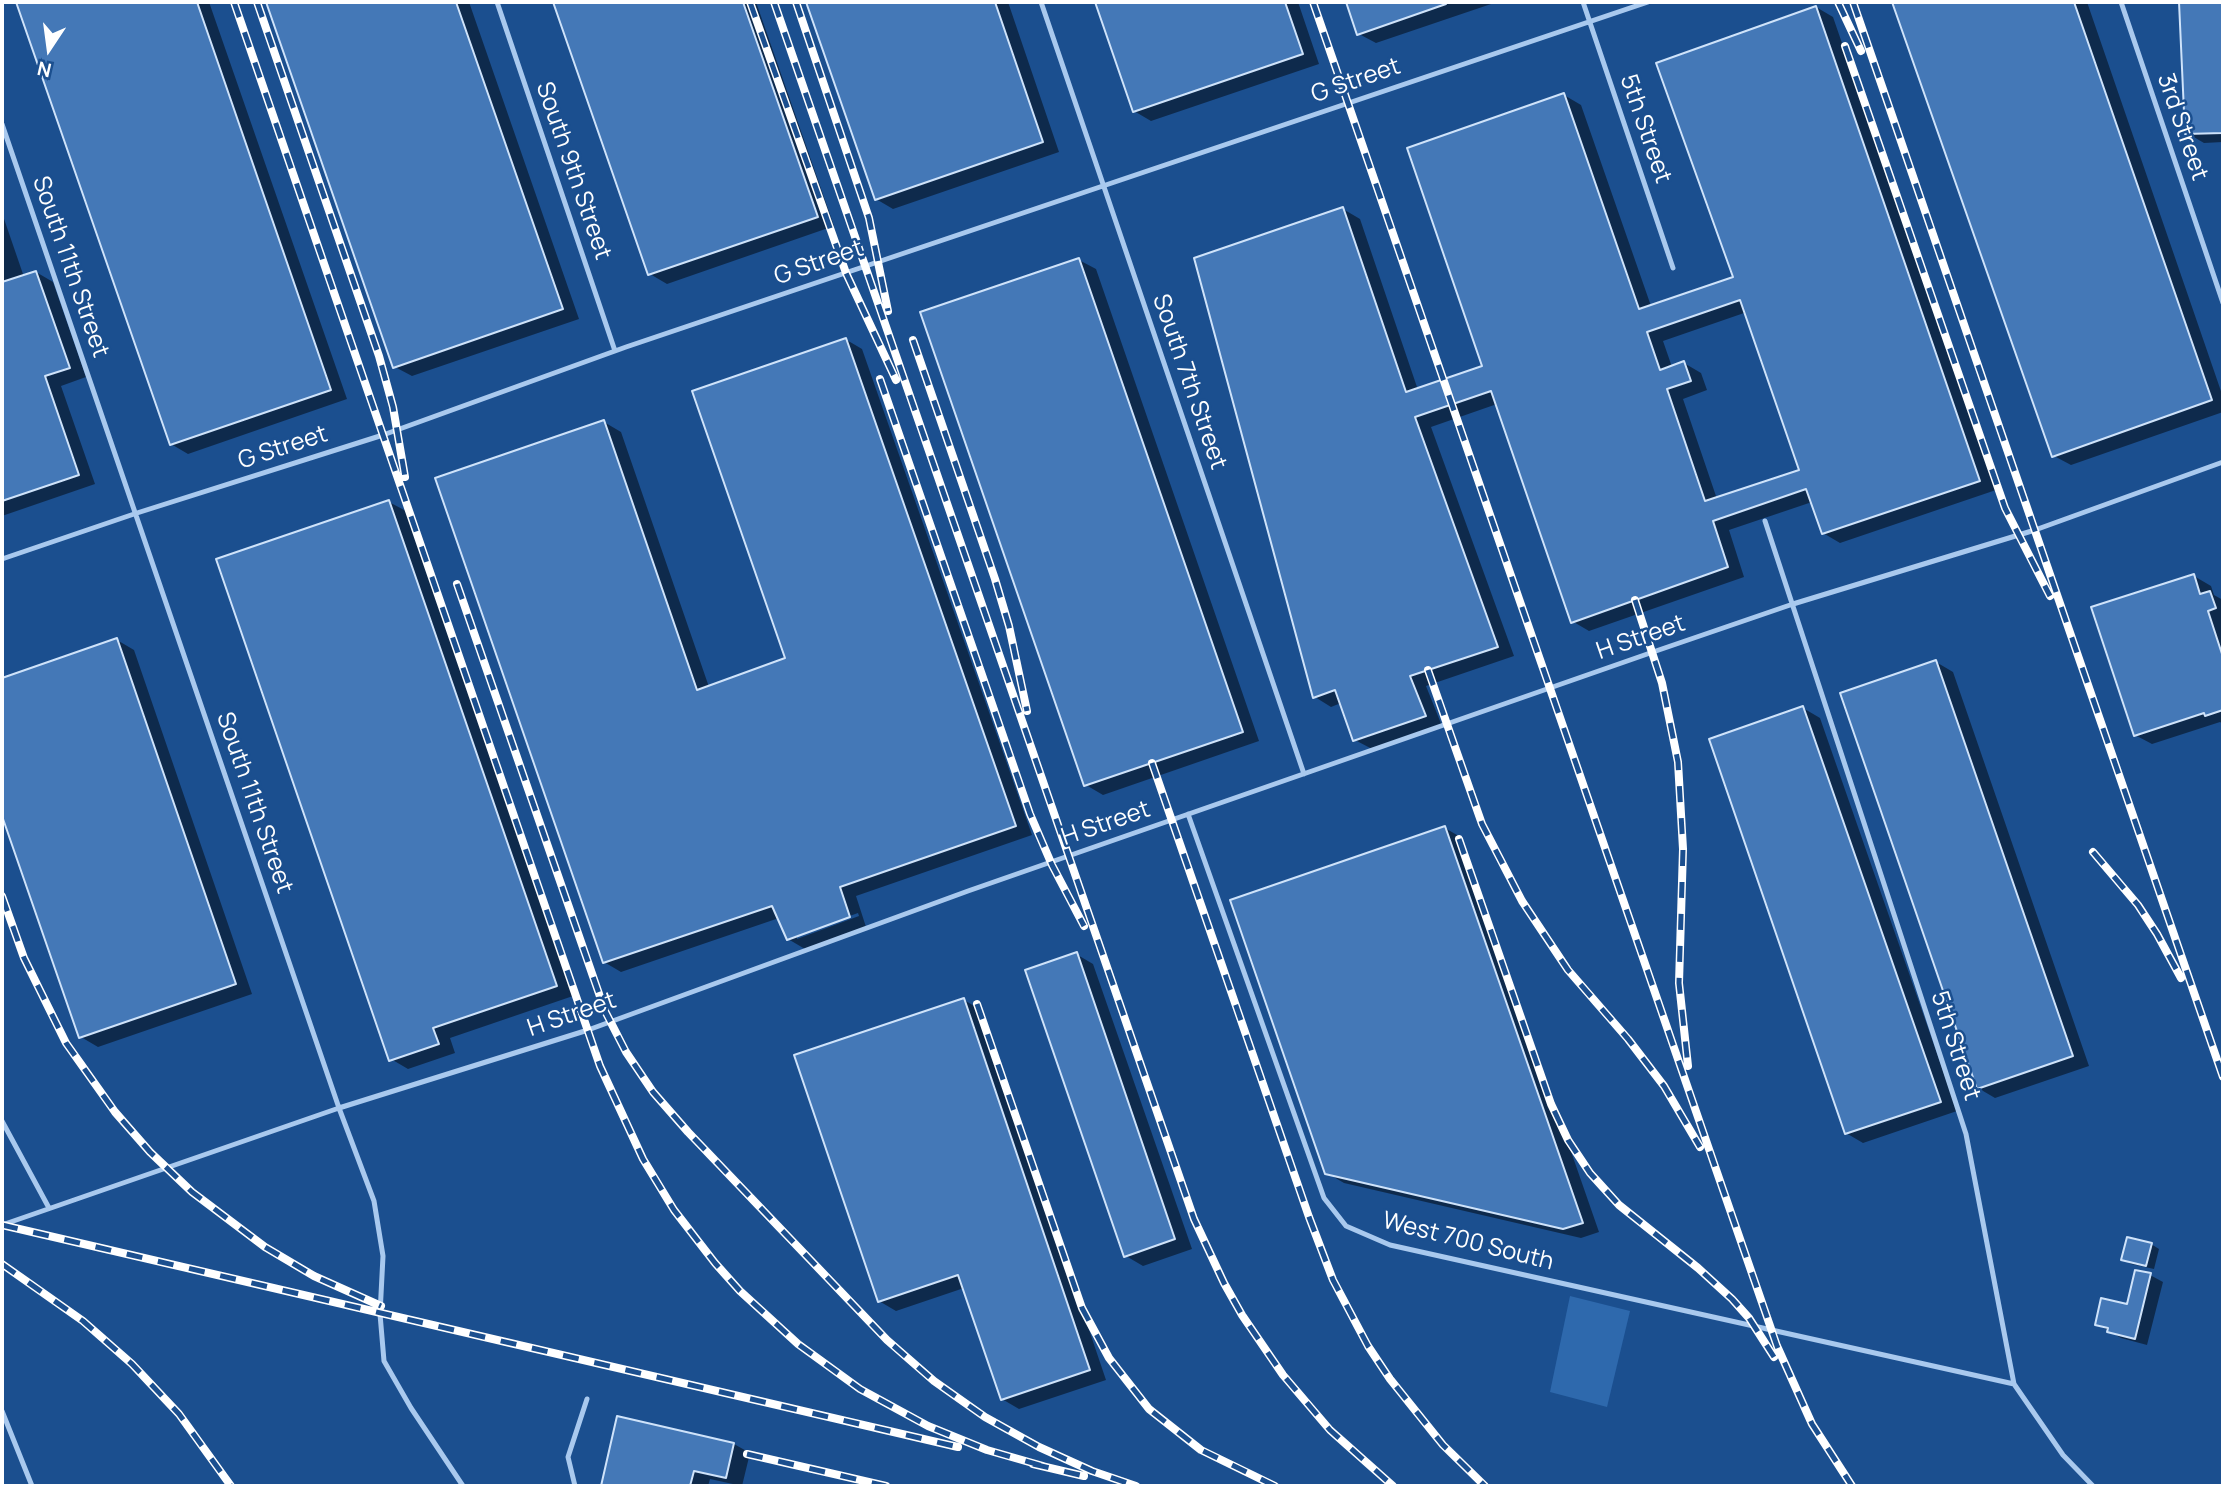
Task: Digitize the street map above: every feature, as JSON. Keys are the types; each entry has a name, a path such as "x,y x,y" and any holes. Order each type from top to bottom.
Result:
{"lane":[{"name":"South 9th Street","path":"497,2 615,351"},
{"name":"South 7th Street","path":"1041,2 1304,774"},
{"name":"5th Street","path":"1583,2 1673,268"},
{"name":"G Street","path":"2,559 397,430 615,351 1648,2"},
{"name":"3rd Street","path":"2121,2 2223,303"},
{"name":"South 11th Street","path":"2,124 339,1108 374,1201 383,1256 380,1314 384,1361 411,1408 463,1486"},
{"name":"H Street","path":"2,1224 339,1108 588,1030 955,895 1188,814 1793,604 2035,530 2223,462"},
{"name":"5th Street","path":"1765,521 1965,1134 2014,1384 2063,1455 2093,1486"},
{"name":"West 700 South","path":"1188,814 1324,1198 1346,1226 1390,1245 2014,1384"},
{"path":"2,1121 49,1208"},
{"path":"575,1486 568,1457 587,1399"},
{"path":"2,1411 32,1486"}],"shaded area":[{"path":"1570,1296 1630,1311 1607,1407 1550,1392"}],"building":[{"path":"16,2 197,2 331,390 170,445"},
{"path":"266,2 456,2 563,309 393,368"},
{"path":"553,2 743,2 818,217 648,275"},
{"path":"806,2 995,2 1043,142 875,200"},
{"path":"1095,2 1285,2 1303,54 1133,112"},
{"path":"1346,2 1446,2 1446,4 1357,35"},
{"path":"1892,2 2074,2 2212,400 2052,457"},
{"path":"2179,2 2223,2 2223,133 2185,134"},
{"path":"1816,6 1980,481 1822,534 1806,489 1713,521 1728,567 1571,623 1491,391 1415,417 1498,647 1410,676 1426,716 1353,741 1335,690 1313,698 1194,258 1343,207 1406,392 1482,366 1407,148 1564,93 1639,309 1733,277 1656,63","holes":["1740,300 1799,470 1705,501 1667,389 1691,381 1684,361 1660,370 1647,332"]},
{"path":"1079,258 1243,732 1084,786 920,312"},
{"path":"36,271 70,368 45,376 79,475 2,501 2,282"},
{"path":"846,338 1016,826 840,887 850,917 787,940 772,906 603,963 435,478 604,420 697,690 785,658 692,391"},
{"path":"389,500 557,986 433,1028 439,1044 389,1061 216,559"},
{"path":"2194,574 2200,594 2210,591 2216,608 2208,611 2223,657 2223,710 2205,716 2204,713 2134,736 2091,607"},
{"path":"117,638 236,984 79,1038 2,816 2,678"},
{"path":"1936,660 2073,1056 1977,1089 1840,693"},
{"path":"1803,706 1941,1102 1845,1134 1709,739"},
{"path":"1445,826 1583,1223 1563,1229 1325,1174 1230,900"},
{"path":"1077,952 1175,1239 1124,1257 1025,970"},
{"path":"964,998 1090,1370 1001,1400 958,1275 878,1302 794,1055"},
{"path":"2127,1237 2152,1243 2146,1266 2121,1260"},
{"path":"2135,1270 2151,1273 2135,1339 2107,1332 2108,1328 2095,1325 2101,1298 2127,1304"},
{"path":"617,1416 734,1443 726,1478 694,1471 690,1486 601,1486"}],"railway":[{"path":"234,2 600,1066 643,1159 674,1210 715,1263 740,1291 798,1344 860,1389 928,1426 987,1450 1043,1466"},
{"path":"257,2 379,356 393,407 405,477"},
{"path":"750,2 846,273 896,380"},
{"path":"774,2 1194,1219 1242,1315 1283,1375 1330,1430 1393,1486"},
{"path":"796,2 869,218 888,311"},
{"path":"1313,2 1777,1346 1812,1424 1852,1486"},
{"path":"1838,2 1861,51"},
{"path":"1853,2 2223,1077"},
{"path":"1845,46 2005,508 2050,596"},
{"path":"913,340 995,579 1009,626 1027,711"},
{"path":"880,379 1030,814 1052,865 1084,926"},
{"path":"457,584 605,1011 626,1052 653,1092 887,1340 934,1381 985,1417 1039,1447 1092,1471 1136,1486"},
{"path":"1635,600 1662,683 1678,762 1683,849 1679,983 1688,1066"},
{"path":"1428,670 1482,824 1522,901 1568,970 1628,1039 1664,1086 1700,1147"},
{"path":"1152,763 1333,1280 1368,1346 1390,1379 1443,1445 1485,1486"},
{"path":"1459,839 1551,1104 1568,1140 1590,1173 1619,1205 1732,1299 1749,1318 1774,1357"},
{"path":"2093,852 2138,905 2181,978"},
{"path":"2,896 24,958 66,1043 115,1112 150,1152 192,1192 265,1247 314,1276 381,1306"},
{"path":"977,1004 1082,1308 1109,1358 1149,1409 1201,1450 1275,1486"},
{"path":"2,1225 958,1447"},
{"path":"2,1264 83,1321 132,1364 179,1414 231,1486"},
{"path":"747,1454 886,1486"},
{"path":"1033,1464 1084,1476"}]}
